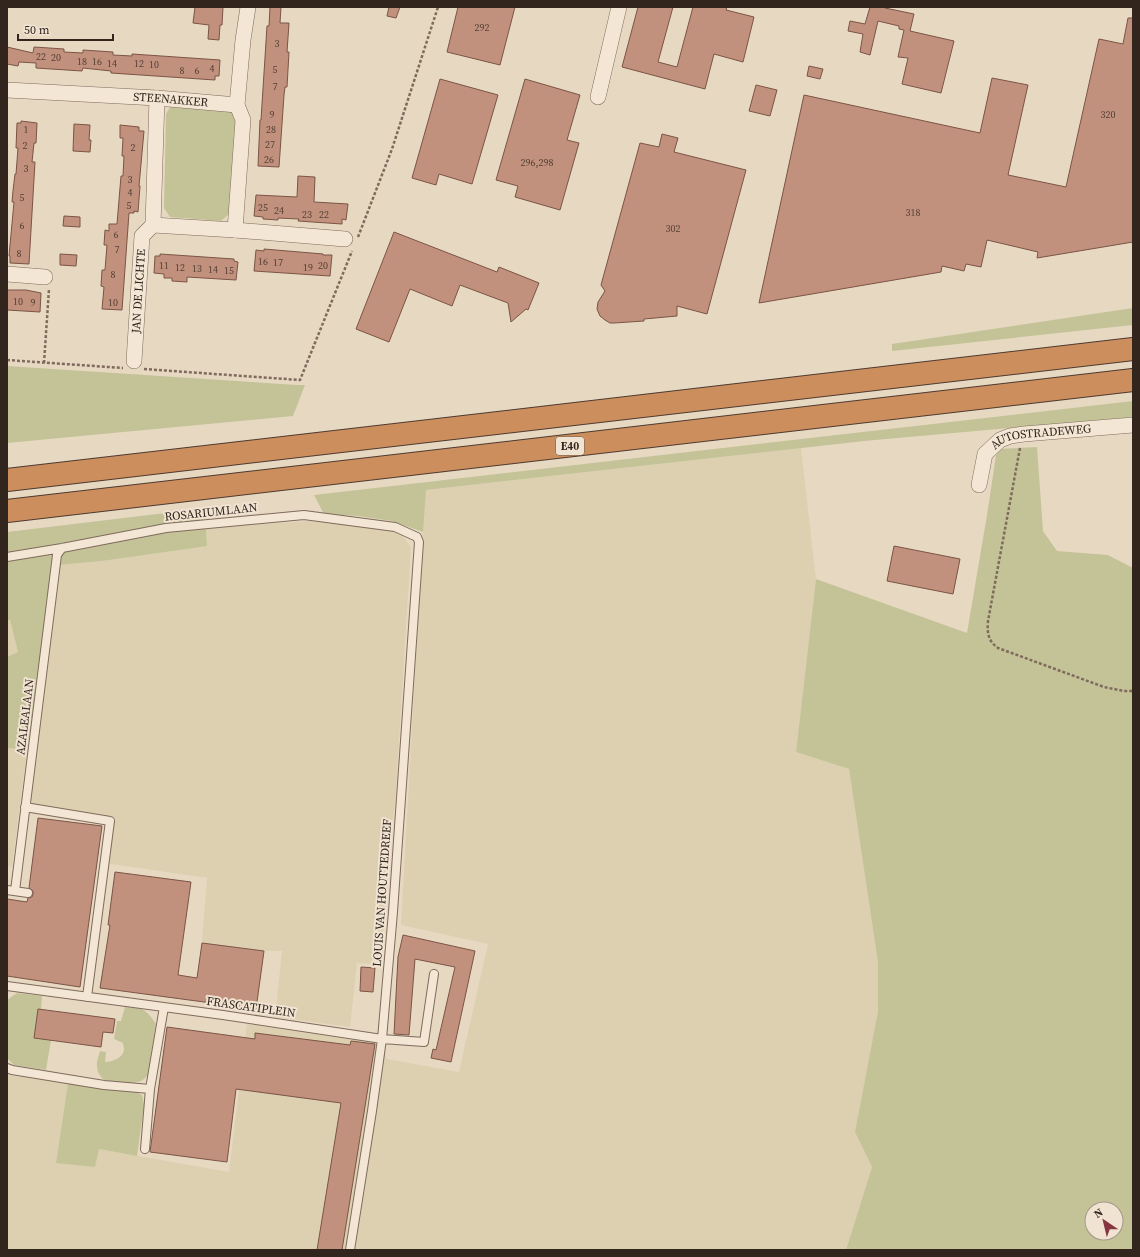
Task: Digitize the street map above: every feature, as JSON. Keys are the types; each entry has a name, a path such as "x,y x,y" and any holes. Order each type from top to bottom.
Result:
{"highway":[{"path":"7,480 1133,349"},
{"name":"E40","path":"7,511 1133,380"}],"street":[{"path":"235,230 243,120 237,105 243,40 248,7"},
{"path":"598,97 619,7"},
{"name":"STEENAKKER","path":"7,90 157,98 237,105"},
{"path":"157,98 153,225 235,230 352,242"},
{"name":"JAN DE LICHTE","path":"134,366 142,236 153,225"},
{"path":"7,274 45,277"},
{"name":"AUTOSTRADEWEG","path":"979,485 985,454 1000,440 1010,436 1133,424"}],"lane":[{"name":"ROSARIUMLAAN","path":"7,557 166,528 304,515 395,527 417,537"},
{"name":"LOUIS VAN HOUTTEDREEF","path":"350,1250 382,1038 393,912 410,674 419,542 417,537"},
{"name":"AZALEALAAN","path":"11,890 25,807 57,556 62,548"},
{"path":"25,807 110,821 87,997"},
{"path":"11,890 28,893"},
{"name":"FRASCATIPLEIN","path":"7,986 382,1038 424,1042 434,974"},
{"path":"145,1149 150,1089 164,1007"},
{"path":"7,1068 104,1085 150,1089"}],"path":[{"path":"7,360 44,363 134,366 300,380 352,242 392,149 438,7"},
{"path":"44,363 49,279 45,277"},
{"path":"1022,442 988,621 987,631 990,641 998,648 1104,687 1124,691 1133,691"}],"shaded area":[{"path":"801,448 816,579 796,752 849,769 878,963 878,1011 855,1132 872,1167 846,1250 7,1250 7,1075 68,1083 56,1163 99,1149 229,1172 247,1024 381,1043 387,1059 459,1072 488,944 401,925 425,490"},
{"path":"308,521 361,525 395,531 402,535 411,547 395,805 392,824 381,964 357,963 350,1027 275,1017 282,951 264,951 202,943 207,878 105,863 110,821 25,807 59,565 102,561 207,545 206,528"},
{"path":"7,620 10,620 18,652 7,657"},
{"path":"7,748 27,750 12,867 7,866"}],"green space":[{"path":"170,107 232,110 237,116 229,214 221,221 170,217 164,208 166,114"},
{"path":"1133,308 1133,325 892,351 892,344"},
{"path":"7,366 305,385 293,416 7,443"},
{"path":"1133,401 1133,417 864,441 426,490 423,532 392,521 358,516 324,514 314,495"},
{"path":"1037,447 1043,531 1057,551 1108,555 1133,568 1133,1250 846,1250 872,1167 855,1132 878,1011 878,963 849,769 796,752 816,579 967,633 997,449"},
{"path":"199,509 206,528 207,546 102,561 59,565 51,591 27,750 7,748 7,657 18,652 10,620 7,620 7,532"},
{"path":"17,993 42,996 41,1009 38,1009 51,1040 46,1070 14,1065 7,1058 7,1000"},
{"path":"125,1007 143,1010 156,1024 148,1075 141,1081 135,1083 121,1084 107,1081 102,1078 99,1073 97,1061 100,1051 106,1052 105,1062 117,1059 122,1055 124,1050 123,1043 114,1039 117,1021 121,1021"},
{"path":"68,1083 136,1092 142,1095 144,1105 137,1156 99,1149 95,1167 56,1163"}],"building":[{"path":"195,7 223,7 219,40 208,39 209,25 193,23"},
{"path":"270,7 281,7 280,23 289,23 287,87 285,87 284,95 279,167 258,166 267,26 269,26"},
{"path":"389,7 400,7 396,18 387,16"},
{"path":"458,7 515,7 500,65 447,52"},
{"path":"638,7 673,7 658,62 677,67 693,7 727,7 726,10 754,17 743,62 714,54 705,89 622,67"},
{"path":"870,7 885,7 914,14 910,31 954,41 941,93 902,84 908,58 898,57 904,30 899,29 899,26 878,21 870,55 860,52 863,34 848,31 850,21 865,24"},
{"path":"1128,18 1133,18 1133,242 1037,258 1038,252 987,240 981,267 966,264 964,271 942,266 941,272 759,303 804,95 980,133 992,78 1028,85 1008,175 1066,187 1099,39 1123,44"},
{"path":"7,47 33,53 34,47 64,49 64,52 83,53 83,50 113,52 113,55 132,56 132,54 220,60 219,76 215,76 215,80 111,73 111,71 83,68 82,71 36,68 36,63 19,62 18,66 7,64"},
{"path":"809,66 823,69 820,79 807,76"},
{"path":"440,79 498,95 472,184 439,174 436,185 412,178"},
{"path":"525,79 580,95 567,140 579,143 560,210 515,197 518,186 496,180"},
{"path":"756,85 777,90 770,116 749,111"},
{"path":"21,121 37,123 36,143 34,143 32,162 35,162 29,264 10,263 9,256 14,202 12,202 18,148 16,148 17,123 21,123"},
{"path":"74,124 90,125 90,152 73,151"},
{"path":"120,125 139,127 139,131 144,131 138,212 134,211 134,213 129,213 122,310 102,309 104,287 101,286 102,270 105,270 107,245 104,245 105,230 109,231 109,224 117,224 121,176 123,176 123,138 120,138"},
{"path":"662,134 678,138 674,152 746,170 707,314 677,306 677,316 644,319 644,321 610,323 600,316 597,309 598,302 605,291 601,285 640,143 659,147"},
{"path":"298,176 315,177 314,202 348,204 346,220 342,219 342,224 298,221 299,219 263,219 263,217 254,216 256,195 297,197"},
{"path":"64,216 80,217 80,227 63,226"},
{"path":"394,232 497,272 499,267 539,283 528,310 526,309 511,322 508,303 460,285 452,306 410,289 389,342 356,329"},
{"path":"264,249 332,255 330,276 254,271 256,250 264,251"},
{"path":"60,254 77,255 76,266 60,265"},
{"path":"160,254 234,259 234,261 238,262 236,280 187,277 187,282 172,281 172,278 164,278 164,274 154,273 155,256 160,256"},
{"path":"7,290 26,290 41,293 40,312 7,310"},
{"path":"894,546 960,559 953,594 887,581"},
{"path":"38,818 102,826 80,987 7,976 7,899 27,902 28,898 32,897 33,891 29,888"},
{"path":"115,872 191,882 178,975 197,978 202,943 264,951 256,1009 100,988 110,925 108,925"},
{"path":"403,935 475,951 451,1062 431,1058 433,1049 436,1050 455,967 415,959 409,1035 394,1034 398,957"},
{"path":"361,967 375,968 373,992 360,991"},
{"path":"38,1009 115,1019 113,1033 103,1032 101,1047 34,1038"},
{"path":"167,1027 255,1039 255,1033 350,1045 351,1041 375,1044 342,1250 317,1250 341,1103 236,1089 227,1162 150,1152"}]}
